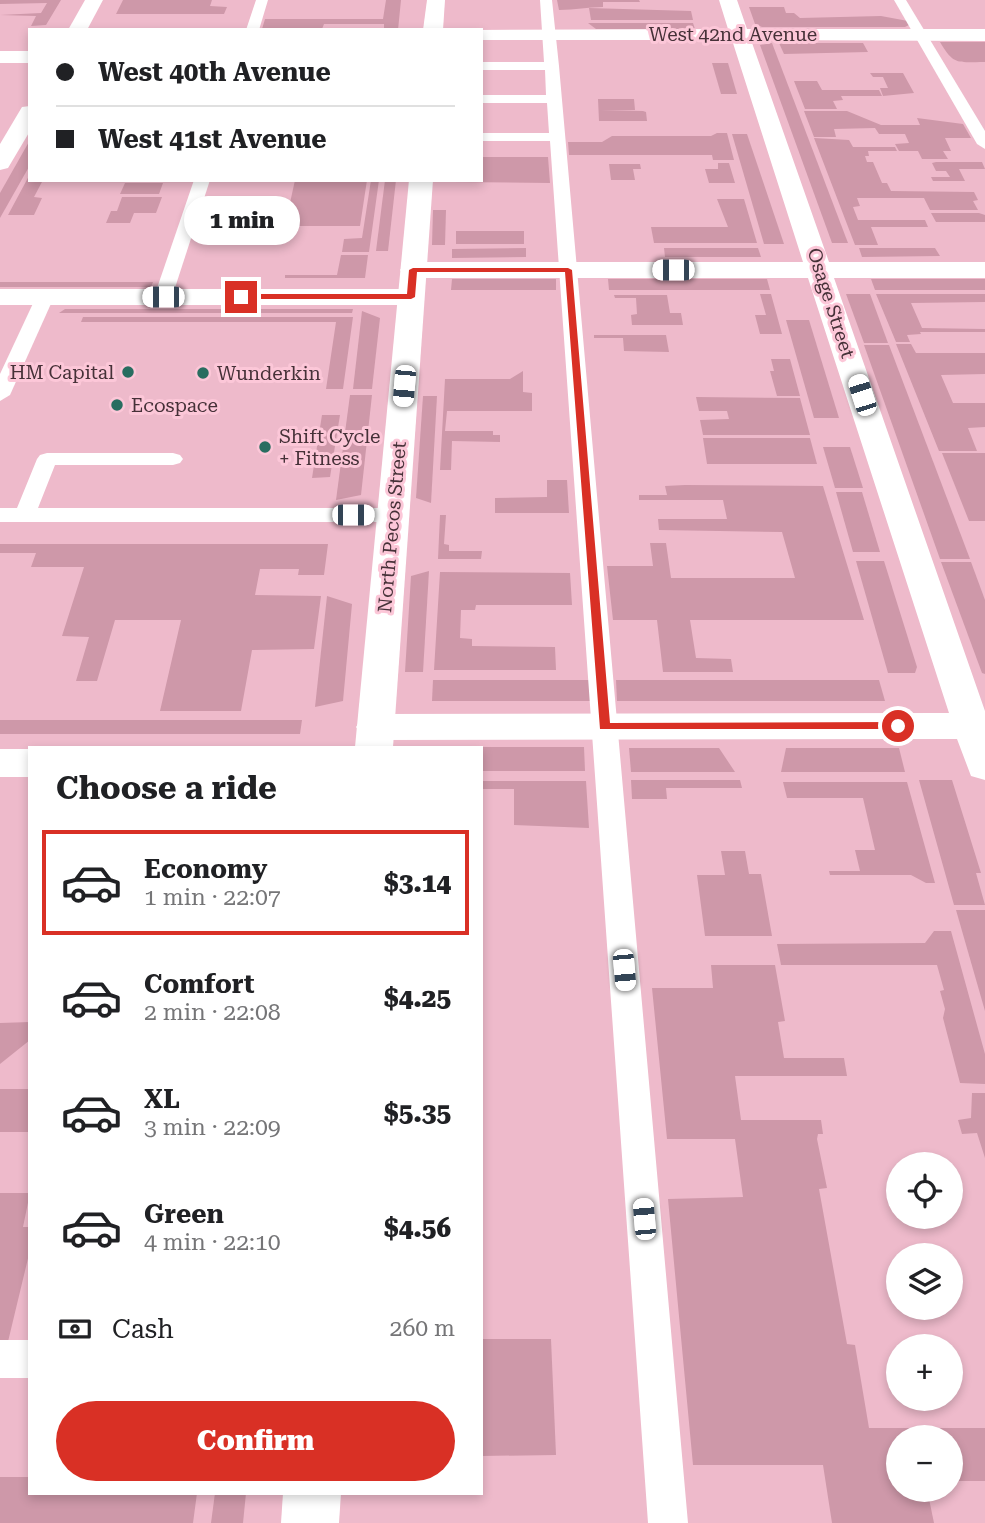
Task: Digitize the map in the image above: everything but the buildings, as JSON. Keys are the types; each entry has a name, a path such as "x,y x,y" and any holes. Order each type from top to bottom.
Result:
{"street":[{"path":"78,28 94,0"},
{"path":"433,28 436,0"},
{"name":"Osage Street","path":"727,0 978,726 985,766"},
{"name":"West 42nd Avenue","path":"483,34 985,35"},
{"path":"0,57 28,57"},
{"path":"0,163 28,115"},
{"name":"North Pecos Street","path":"375,737 421,182"},
{"path":"0,297 163,297 412,283 568,270 985,270"},
{"path":"375,737 604,727 978,726"},
{"path":"310,1523 312,1495"}],"lane":[{"path":"253,28 262,0"},
{"path":"546,0 668,1523"},
{"path":"900,0 985,144"},
{"path":"483,66 552,66"},
{"path":"483,99 554,99"},
{"path":"483,137 557,137"},
{"path":"163,297 201,182"},
{"path":"0,395 45,297"},
{"path":"25,515 47,459 173,459"},
{"path":"0,515 393,515"},
{"path":"0,1359 28,1359"}],"shaded area":[{"path":"0,0 61,0 46,25 31,26 36,16 0,15 41,13 47,3 0,4"},
{"path":"123,0 212,0 210,6 227,7 224,14 116,14"},
{"path":"386,0 401,0 398,28 384,28 384,24 324,24 322,28 262,28 265,19 383,19"},
{"path":"557,0 640,2 603,2 603,7 559,10"},
{"path":"749,7 784,7 786,13 794,13 800,18 881,16 908,21 911,24 905,27 762,27 755,24"},
{"path":"589,8 691,11 693,20 591,20"},
{"path":"588,23 693,23 695,29 596,29"},
{"path":"940,42 985,42 985,62 953,59"},
{"path":"772,43 848,243 832,243 760,45"},
{"path":"779,43 863,43 868,52 784,54"},
{"path":"712,63 728,63 737,94 721,94"},
{"path":"870,73 903,73 914,93 883,96 880,88 888,88 883,77 873,77"},
{"path":"794,81 817,81 822,90 879,90 882,96 841,96 843,100 833,101 837,109 805,109"},
{"path":"598,99 634,99 635,110 601,110 643,111 646,112 647,121 599,121"},
{"path":"804,111 847,111 881,125 920,125 917,118 963,124 971,138 945,138 951,151 943,151 948,159 922,159 918,151 899,151 895,144 909,143 905,134 879,134 875,128 834,129 836,137 814,137"},
{"path":"727,133 734,160 713,160 712,155 569,155 568,142 602,142 612,136 711,136"},
{"path":"732,134 747,134 784,244 764,244"},
{"path":"814,138 849,140 853,147 895,147 897,151 868,151 869,156 865,156 867,162 873,162 882,183 887,183 891,191 974,192 978,200 973,201 978,210 930,210 924,198 857,198 860,206 853,207 858,220 925,220 928,227 871,227 878,245 855,245"},
{"path":"28,144 28,169 0,218 0,193"},
{"path":"483,157 548,157 550,183 453,182 483,182"},
{"path":"982,162 985,169 959,169 965,181 933,181 931,177 950,177 946,171 936,171 932,163"},
{"path":"718,163 729,163 735,183 709,183 705,169 718,169"},
{"path":"609,164 640,164 641,169 633,169 635,180 611,180"},
{"path":"28,178 28,182 42,182 34,197 42,198 34,215 8,215"},
{"path":"295,182 367,182 360,226 285,226"},
{"path":"371,182 379,182 369,252 342,252 344,239 362,238"},
{"path":"385,182 396,182 388,251 376,251"},
{"path":"125,183 163,183 159,194 120,194"},
{"path":"122,197 162,197 156,213 134,213 130,223 106,223 111,211 117,211"},
{"path":"717,199 744,199 757,243 654,243 651,227 728,227"},
{"path":"433,210 446,210 445,245 432,245"},
{"path":"931,213 979,213 985,215 985,222 936,222"},
{"path":"456,231 524,231 524,244 456,244"},
{"path":"526,248 526,257 452,258 452,249"},
{"path":"664,248 758,248 761,257 665,257"},
{"path":"859,248 935,248 940,256 862,257"},
{"path":"341,255 368,255 365,278 285,278 285,275 337,275"},
{"path":"452,279 556,279 556,290 451,290"},
{"path":"608,279 767,279 770,290 609,290"},
{"path":"871,279 985,279 985,290 875,290"},
{"path":"0,282 153,282 151,287 0,287"},
{"path":"760,294 771,294 782,334 760,334 755,315 766,315"},
{"path":"846,294 870,294 888,343 864,343"},
{"path":"876,294 985,294 985,302 911,303 922,328 985,329 985,332 920,332 921,334 907,335 910,342 896,342"},
{"path":"614,295 667,295 670,313 681,313 683,325 632,325 631,315 637,314 636,298 615,298"},
{"path":"65,309 353,309 352,313 59,313"},
{"path":"362,311 380,318 372,389 353,389"},
{"path":"83,317 353,317 343,389 326,389 336,322 81,322"},
{"path":"786,320 809,320 839,418 814,418"},
{"path":"594,335 666,335 669,352 624,351 623,338 594,338"},
{"path":"896,344 911,344 916,353 985,353 985,374 941,375 953,403 985,403 985,427 968,428 977,451 939,451"},
{"path":"864,345 889,345 970,559 940,559"},
{"path":"771,359 790,359 800,396 777,396 770,371 774,371"},
{"path":"523,371 523,392 532,393 532,411 447,411 445,431 493,431 493,435 500,435 500,442 452,441 451,470 440,470 445,379 510,379"},
{"path":"350,395 372,395 361,495 336,500"},
{"path":"423,396 437,396 431,503 416,498"},
{"path":"696,397 800,398 810,435 703,435 700,420 729,419 727,411 699,411"},
{"path":"322,415 340,415 330,477 312,478"},
{"path":"703,438 810,438 817,464 707,464"},
{"path":"823,447 850,447 863,488 835,488"},
{"path":"942,453 985,453 985,521 969,521"},
{"path":"547,480 567,480 569,513 495,513 495,498 547,497"},
{"path":"665,486 823,486 864,620 690,620 696,658 731,659 733,672 663,672 657,620 613,620 607,566 653,566 650,543 666,543 671,578 795,578 782,532 659,530 658,519 727,519 723,500 639,500 639,495 667,495"},
{"path":"836,492 862,492 880,552 853,552"},
{"path":"440,515 446,515 444,544 449,545 449,551 482,551 481,559 438,559"},
{"path":"0,544 328,544 324,575 298,575 299,569 260,569 255,595 321,596 314,649 252,650 241,711 160,711 181,620 115,620 97,681 76,681 89,637 62,636 84,567 31,567 36,553 0,553"},
{"path":"856,561 884,561 917,667 915,673 888,673"},
{"path":"941,562 971,562 985,600 985,674 982,673"},
{"path":"429,571 423,672 405,672 411,576"},
{"path":"440,572 570,573 572,605 476,605 475,610 461,610 460,638 472,639 472,646 555,647 556,670 434,670"},
{"path":"327,596 352,604 343,701 315,707"},
{"path":"433,680 589,680 591,701 432,701"},
{"path":"616,680 879,680 885,701 617,701"},
{"path":"0,720 302,720 300,734 0,734"},
{"path":"483,747 584,747 585,771 483,771"},
{"path":"629,748 719,748 735,772 631,772"},
{"path":"786,748 899,748 905,772 781,772"},
{"path":"631,780 740,780 742,788 666,788 667,799 632,799"},
{"path":"919,780 952,780 981,873 976,873 985,905 954,905"},
{"path":"483,781 586,781 589,828 514,825 514,789 483,789"},
{"path":"783,782 907,782 935,883 926,883 911,875 830,875 829,871 860,871 855,850 875,850 863,798 787,798"},
{"path":"721,851 745,851 749,874 761,874 772,936 705,936 697,875 725,875"},
{"path":"956,910 985,910 985,1011"},
{"path":"934,931 951,931 985,1054 985,1084 960,1083 943,1018 945,1009 940,991 944,990 937,965 781,965 777,944 925,943"},
{"path":"711,965 775,965 785,1021 778,1022 784,1058 844,1058 847,1076 735,1076 741,1120 821,1120 823,1134 818,1134 817,1139 827,1188 819,1189 847,1344 855,1345 869,1428 886,1428 886,1502 930,1502 934,1523 832,1523 823,1465 693,1465 668,1199 743,1197 735,1139 667,1139 652,988 713,988"},
{"path":"28,1022 28,1042 0,1064 0,1023"},
{"path":"0,1089 28,1089 28,1132 0,1132"},
{"path":"972,1093 985,1093 985,1158 977,1133 962,1134 958,1120 971,1118"},
{"path":"0,1193 28,1193 23,1227 28,1227 28,1258 6,1350 0,1350"},
{"path":"483,1339 551,1339 556,1455 483,1456"},
{"path":"963,1428 985,1428 985,1481 963,1481"},
{"path":"0,1477 28,1477 28,1495 197,1495 193,1523 0,1523"},
{"path":"215,1495 246,1495 243,1523 211,1523"}],"place":[{"name":"HM Capital","path":"128,372"},
{"name":"Wunderkin","path":"203,373"},
{"name":"Ecospace","path":"117,405"},
{"name":"Shift Cycle + Fitness","path":"265,447"}],"route":[{"path":"241,297 411,297 413,270 568,270 604,727 898,726"}]}
